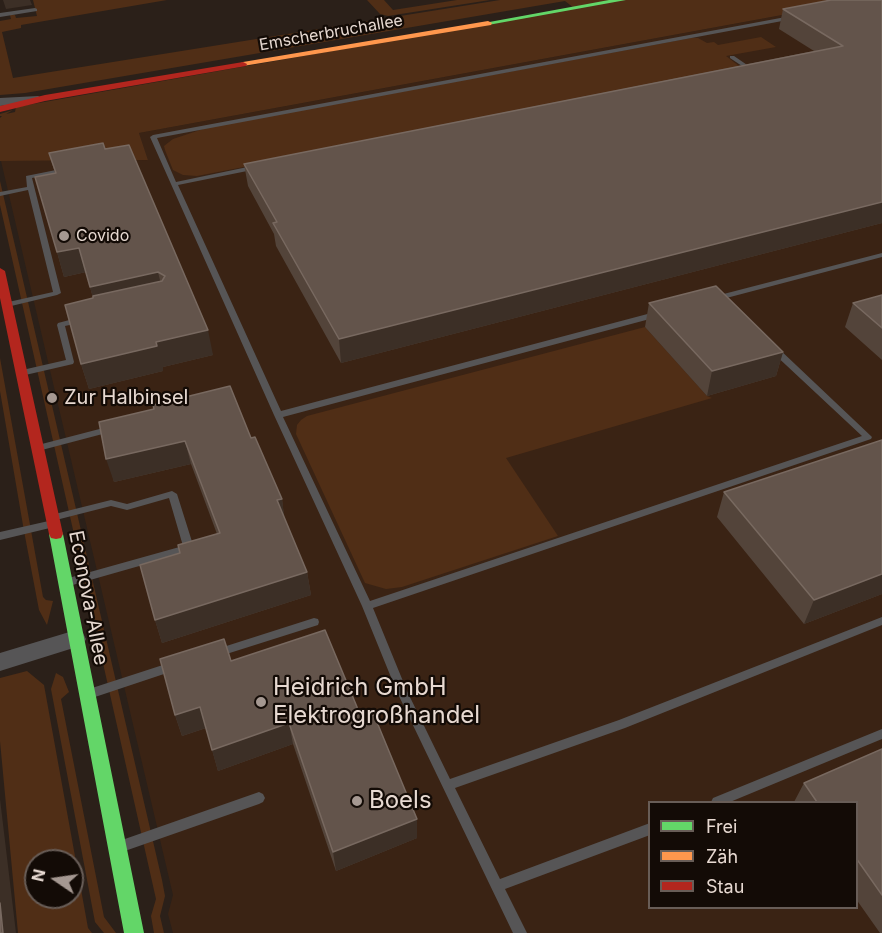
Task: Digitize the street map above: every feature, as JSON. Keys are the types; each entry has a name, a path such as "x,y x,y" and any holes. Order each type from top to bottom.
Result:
{"street":[{"name":"Emscherbruchallee","path":"0,109 45,98 622,0"},
{"name":"Emscherbruchallee","path":"0,102 45,98"},
{"name":"Econova-Allee","path":"0,271 7,305 5,321 21,373 67,583 86,695 134,933"},
{"path":"0,662 76,639"}],"lane":[{"path":"0,15 34,10"},
{"path":"520,933 402,692 367,606 153,137 798,16"},
{"path":"732,57 750,69"},
{"path":"738,71 760,67"},
{"path":"174,184 266,166"},
{"path":"7,305 57,293 28,177 56,172"},
{"path":"0,194 30,188"},
{"path":"709,301 882,255"},
{"path":"720,298 729,306"},
{"path":"278,415 663,313"},
{"path":"21,373 70,362 61,325 84,320"},
{"path":"367,606 868,437 764,339"},
{"path":"38,448 119,427"},
{"path":"0,536 111,502 127,507 172,494 188,548"},
{"path":"67,583 202,544"},
{"path":"448,785 621,724 882,621"},
{"path":"202,658 314,622"},
{"path":"86,695 179,665"},
{"path":"719,801 882,734"},
{"path":"117,848 259,798"},
{"path":"498,886 648,830"}],"shaded area":[{"path":"33,0 167,0 21,25 21,28 2,32 13,78 500,0 864,0 139,133 148,160 0,161 0,118 2,116 0,114 13,110 6,114 15,112 16,107 574,8 565,1 25,93 0,95 0,21 11,19 10,15 15,15 16,18 37,16"},
{"path":"367,0 384,0 393,10 457,0 490,0 388,16 380,14"},
{"path":"864,0 882,0 882,933 173,933 168,914 173,895 1,161 148,160 139,133"},
{"path":"761,37 776,47 726,56 739,66 197,176 183,175 173,170 164,146 173,139 206,128 691,38 698,38 707,43 714,42 718,45"},
{"path":"0,181 162,880 165,896 160,916 164,933 154,933 151,916 156,899 0,205"},
{"path":"645,327 707,396 712,398 506,458 558,536 402,587 386,589 365,583 296,434 297,425 301,420 307,416"},
{"path":"0,358 43,597 53,601 47,625 39,610 24,531 0,391"},
{"path":"27,671 44,685 74,849 24,849 24,909 84,909 84,906 88,928 92,933 18,933 0,741 0,678"},
{"path":"56,673 63,677 69,692 61,699 104,917 116,933 104,933 95,922 84,864 84,849 81,849 51,689"}],"building":[{"path":"831,0 882,0 882,202 339,339 273,223 277,222 244,164 843,46 783,9"},
{"path":"103,143 105,149 129,145 208,330 156,342 157,346 81,364 65,305 93,298 93,296 162,281 165,276 158,272 90,287 79,248 57,252 35,177 56,173 49,153"},
{"path":"716,286 783,352 712,371 649,303"},
{"path":"882,295 882,328 853,303"},
{"path":"230,386 251,438 255,437 282,499 277,500 307,572 155,620 140,565 180,553 178,545 220,533 185,441 106,459 99,422 154,409 153,405"},
{"path":"882,440 882,574 814,600 724,492"},
{"path":"325,630 362,719 374,715 417,819 333,852 289,723 212,750 200,707 175,715 160,659 224,639 231,661"},
{"path":"882,749 882,895 858,861 858,801 816,801 804,783"},
{"path":"0,903 3,933 0,933"}],"traffic: fast":[{"path":"488,23 622,0"},
{"path":"56,534 134,933"}],"traffic: slow":[{"path":"243,64 488,23"}],"traffic: jam":[{"path":"0,109 45,98 243,64"},
{"path":"0,271 56,534"}],"place":[{"name":"Covido","path":"64,236"},
{"name":"Zur Halbinsel","path":"52,398"},
{"name":"Heidrich GmbH Elektrogroßhandel","path":"261,702"},
{"name":"Boels","path":"357,801"}]}
